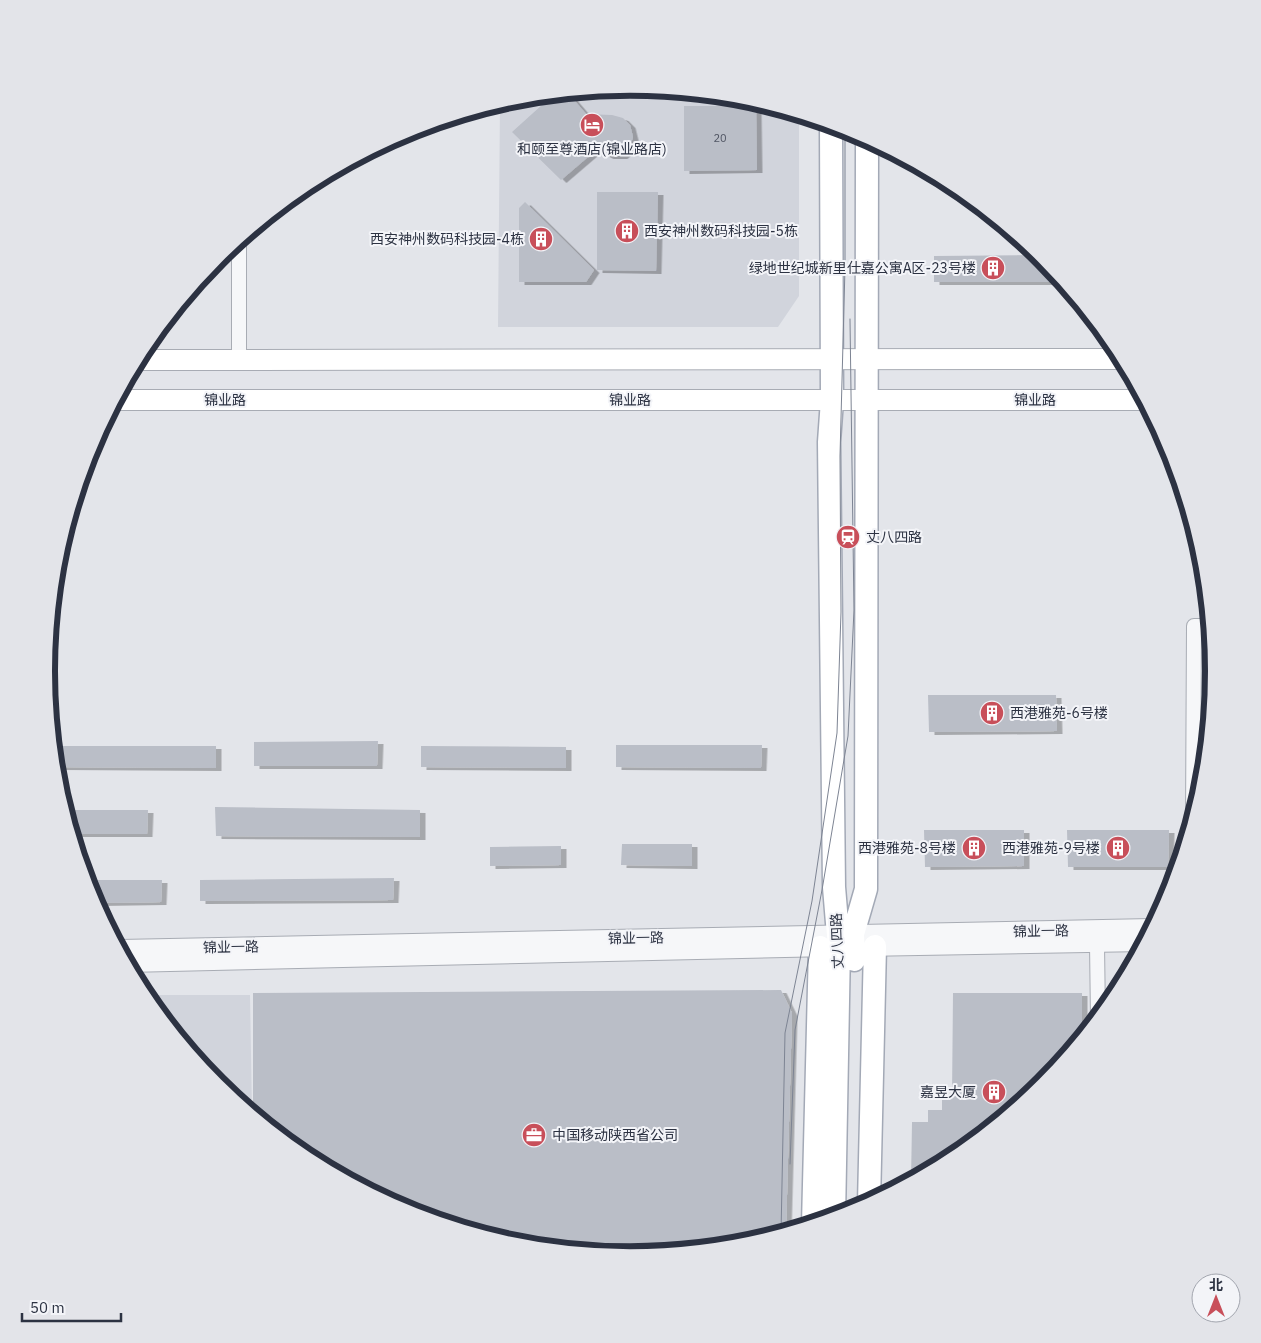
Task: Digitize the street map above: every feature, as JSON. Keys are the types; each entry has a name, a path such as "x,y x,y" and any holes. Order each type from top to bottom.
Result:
{"main road":[{"name":"丈八四路","path":"831,133 832,400 828,442 834,887 847,943 844,1040 835,1209"},
{"name":"丈八四路","path":"847,943 866,889 866,147"},
{"path":"147,360 1113,359"},
{"name":"锦业路","path":"123,400 1138,400"},
{"path":"847,943 868,1195"},
{"path":"814,1216 847,943"},
{"name":"丈八四路","path":"844,1040 848,1204"}],"street":[{"path":"239,251 239,360"},
{"path":"1193,791 1194,626 1204,626"},
{"name":"锦业一路","path":"134,963 847,943 1146,928"},
{"name":"锦业一路","path":"127,949 1138,942"},
{"path":"1097,944 1098,1007"}],"shaded area":[{"path":"593,97 668,97 743,107 799,122 799,296 778,327 498,327 500,112 555,101"},
{"path":"155,995 250,995 252,1105 198,1051"}],"building":[{"path":"573,99 586,114 612,115 623,118 630,125 633,137 629,150 622,156 608,156 596,150 561,180 512,132 544,103"},
{"path":"684,106 737,106 756,110 757,170 684,171"},
{"name":"西安神州数码科技园-5栋","path":"597,192 658,192 656,271 597,270"},
{"name":"西安神州数码科技园-4栋","path":"525,202 594,270 586,282 519,282 519,208"},
{"name":"绿地世纪城新里仕嘉公寓A区-23号楼","path":"1027,255 1053,282 934,282 934,256"},
{"name":"西港雅苑-6号楼","path":"928,695 1056,695 1057,731 929,732"},
{"path":"378,741 377,766 254,766 254,742"},
{"path":"616,745 762,745 761,768 616,767"},
{"path":"60,746 216,746 216,768 63,767"},
{"path":"421,746 566,747 566,768 421,767"},
{"path":"215,807 420,810 420,837 216,836"},
{"path":"72,810 148,810 147,834 79,834"},
{"name":"西港雅苑-8号楼","path":"924,830 1024,830 1024,866 925,867"},
{"name":"西港雅苑-9号楼","path":"1067,830 1169,830 1168,867 1068,867"},
{"path":"622,844 692,844 692,866 621,865"},
{"path":"561,846 561,865 490,866 490,847"},
{"path":"394,878 393,900 200,901 200,880"},
{"path":"95,880 162,880 161,902 104,903"},
{"name":"中国移动陕西省公司","path":"781,990 792,1013 786,1225 743,1236 706,1242 668,1246 593,1246 518,1236 446,1216 410,1203 376,1188 343,1170 280,1128 253,1106 253,993"},
{"name":"嘉昱大厦","path":"953,993 1082,993 1082,1028 1063,1051 1010,1104 981,1128 911,1174 912,1122 928,1122 928,1110 942,1110 942,1098 952,1098"}],"tram line":[{"path":"781,1226 785,1033 812,901 837,733 841,612 840,456 845,267 845,138"},
{"path":"790,1164 795,1030 822,890 848,736 854,610 850,319"}],"place":[{"name":"和颐至尊酒店(锦业路店)","path":"592,125"},
{"name":"西安神州数码科技园-5栋","path":"627,231"},
{"name":"西安神州数码科技园-4栋","path":"541,239"},
{"name":"绿地世纪城新里仕嘉公寓A区-23号楼","path":"993,268"},
{"name":"丈八四路","path":"848,537"},
{"name":"西港雅苑-6号楼","path":"992,713"},
{"name":"西港雅苑-8号楼","path":"974,848"},
{"name":"西港雅苑-9号楼","path":"1118,848"},
{"name":"嘉昱大厦","path":"994,1092"},
{"name":"中国移动陕西省公司","path":"534,1135"}]}
